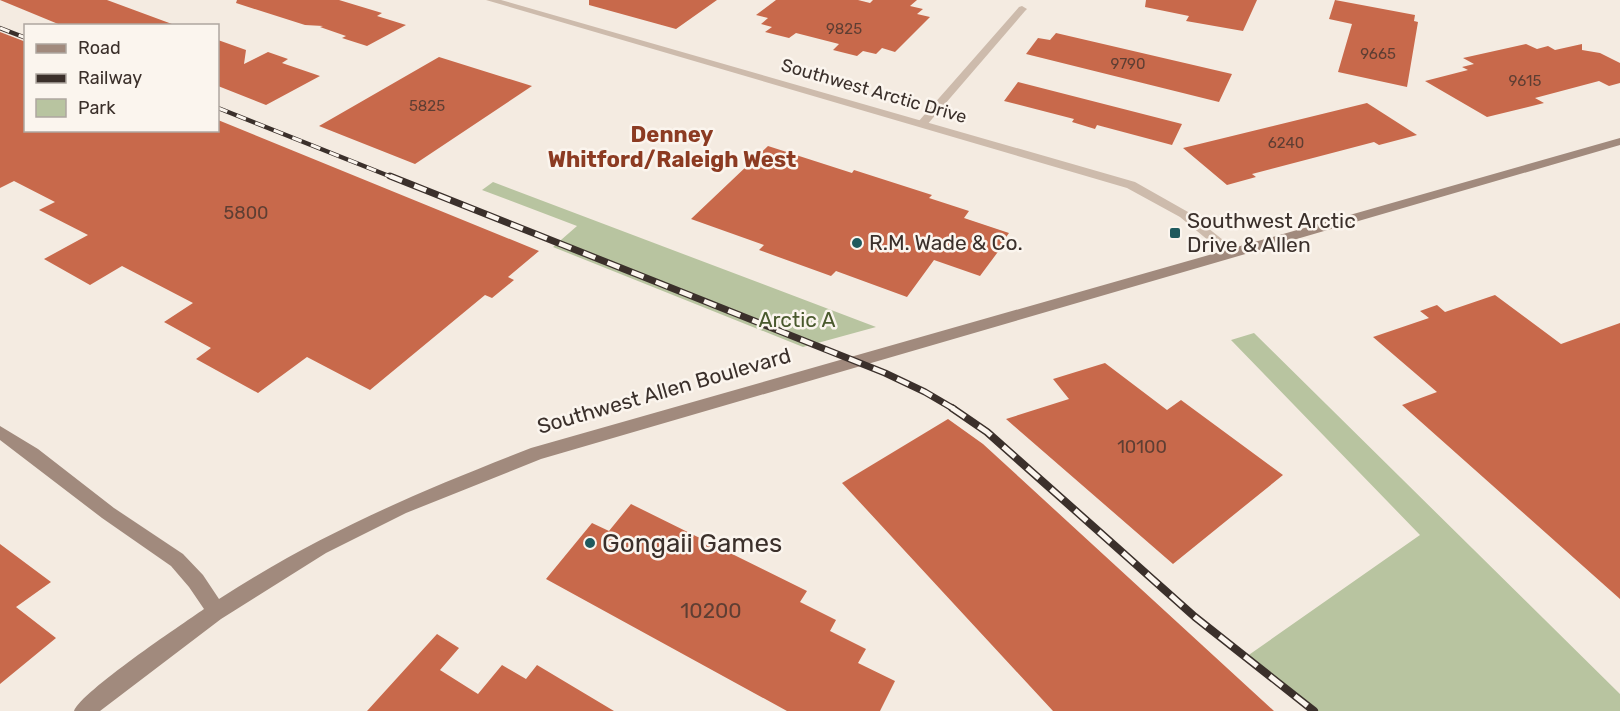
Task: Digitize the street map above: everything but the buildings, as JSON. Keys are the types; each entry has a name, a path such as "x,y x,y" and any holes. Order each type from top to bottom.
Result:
{"main road":[{"name":"Southwest Allen Boulevard","path":"84,711 217,612 266,579 355,529 429,496 537,453 1620,141"},
{"path":"0,432 39,459 108,513 177,560 196,581 217,612"}],"street":[{"name":"Southwest Arctic Drive","path":"491,0 1131,185 1173,205 1231,252"},
{"path":"922,124 1022,9"}],"green space":[{"name":"Arctic A","path":"493,182 876,327 803,347 553,247 577,226 482,190"},
{"path":"1254,333 1620,694 1620,711 1314,711 1243,659 1420,535 1231,340"}],"railway":[{"path":"0,28 24,37"},
{"path":"219,108 394,178"},
{"path":"390,176 885,373 954,409"},
{"path":"952,408 987,432 1195,617 1314,711"}],"place":[{"name":"Southwest Arctic Drive & Allen","path":"1175,233"},
{"name":"R.M. Wade & Co.","path":"857,243"},
{"name":"Gongaii Games","path":"590,543"}],"district":[{"name":"Denney Whitford/Raleigh West","path":"672,146"}]}
